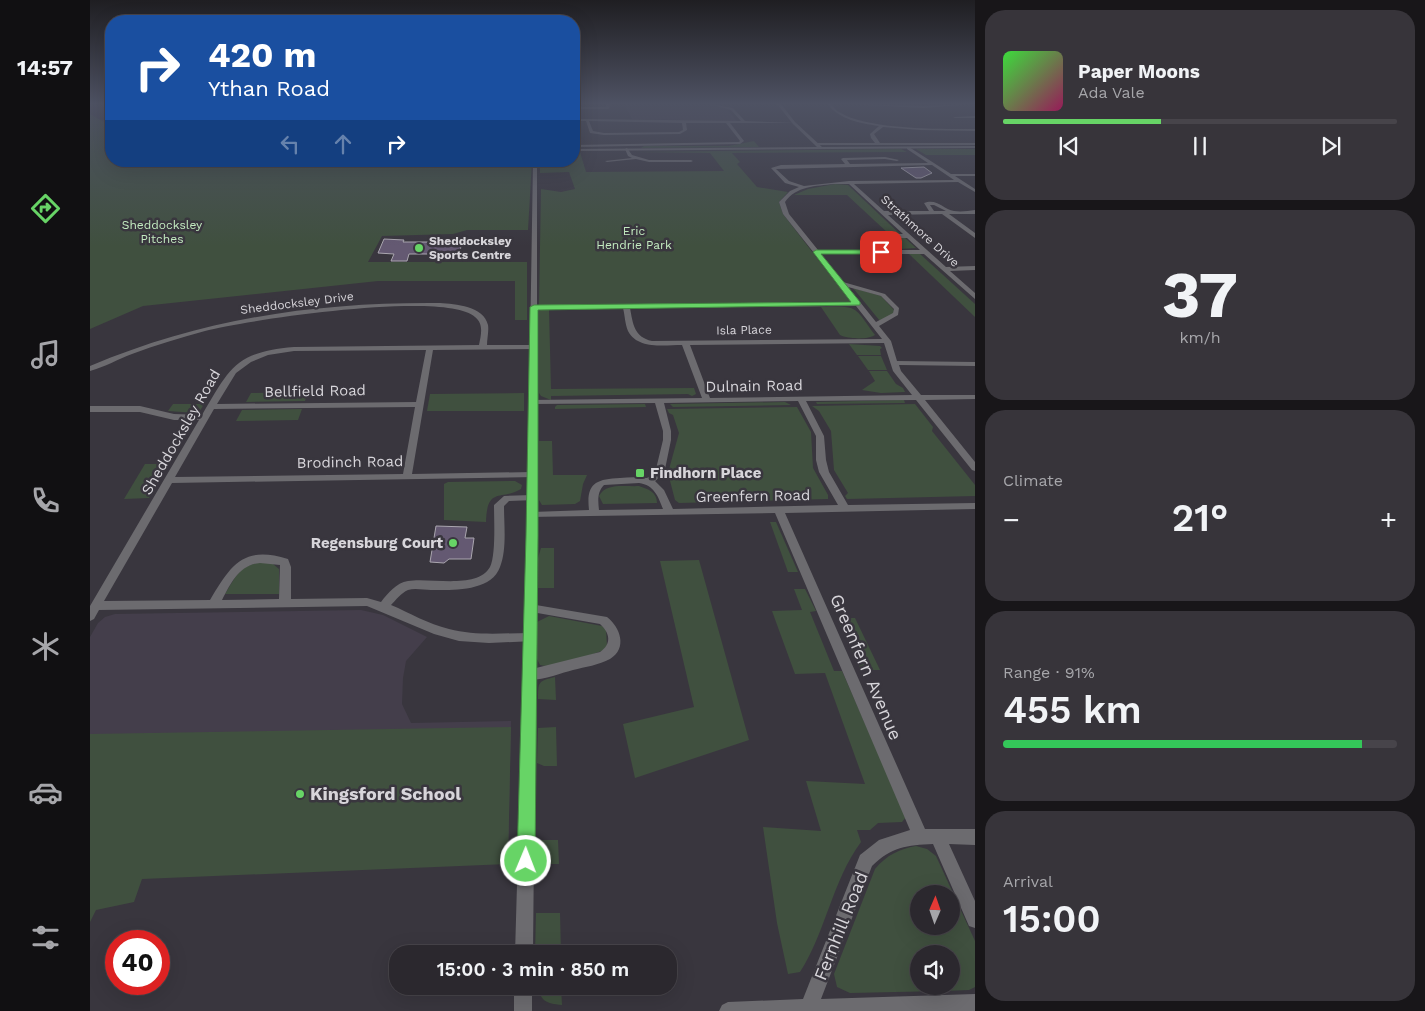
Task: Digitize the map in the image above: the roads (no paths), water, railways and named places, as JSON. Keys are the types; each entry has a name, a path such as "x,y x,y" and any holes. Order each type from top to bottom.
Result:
{"street":[{"path":"628,151 630,156 634,158"},
{"path":"913,151 975,191"},
{"path":"607,161 634,158 649,161 691,161"},
{"path":"849,165 843,159 889,158 903,164"},
{"path":"775,160 781,166"},
{"path":"818,161 824,165"},
{"path":"804,187 787,182 772,169 781,166 933,164"},
{"path":"524,945 532,515 535,167"},
{"path":"950,175 975,175"},
{"path":"960,181 849,182 804,187 787,195 782,202 783,208 886,341 898,371 975,468"},
{"name":"Strathmore Drive","path":"849,182 975,297"},
{"path":"933,213 927,203 936,204 953,212"},
{"path":"883,213 975,212"},
{"path":"944,213 975,236"},
{"path":"881,252 868,238 908,236"},
{"path":"816,252 925,252"},
{"path":"944,269 975,268"},
{"path":"841,283 883,296 897,309 896,314 875,325"},
{"path":"534,307 857,304"},
{"name":"Sheddocksley Drive","path":"90,370 150,344 204,329 258,318 339,307 442,305 460,307 474,312 483,320 483,347"},
{"name":"Isla Place","path":"626,306 632,335 639,340 652,343 886,341"},
{"path":"685,342 707,400"},
{"name":"Sheddocksley Road","path":"90,616 204,418 232,371 240,364 263,354 294,349 534,347"},
{"path":"407,477 430,348"},
{"path":"894,363 975,364"},
{"name":"Dulnain Road","path":"533,402 975,397"},
{"path":"801,399 818,430 824,472 845,509"},
{"path":"650,481 659,474 667,440 667,431 659,401"},
{"name":"Bellfield Road","path":"211,407 420,404"},
{"path":"90,409 140,409 174,417 204,418"},
{"name":"Brodinch Road","path":"169,480 532,475"},
{"path":"595,514 593,493 600,484 606,482 650,481 657,485 664,496 669,513"},
{"path":"384,606 396,591 409,585 461,585 486,577 494,570 496,560 499,505 507,498 532,498"},
{"name":"Greenfern Road","path":"532,515 975,506"},
{"name":"Greenfern Avenue","path":"779,510 921,838"},
{"path":"214,604 235,568 242,562 261,559 277,559 284,562 286,567 285,603"},
{"path":"96,606 367,602 384,606 447,634 467,638 530,638"},
{"path":"529,675 555,670 604,656 612,652 614,646 613,631 610,625 603,620 530,608"},
{"name":"Fernhill Road","path":"808,1008 866,861 887,844 903,839 975,837"},
{"path":"938,838 975,920"},
{"path":"523,1011 524,995"},
{"path":"728,1011 975,1003"}],"place":[{"name":"Sheddocksley Sports Centre","path":"419,248"},
{"name":"Findhorn Place","path":"640,473"},
{"name":"Regensburg Court","path":"453,543"},
{"name":"Kingsford School","path":"300,794"}],"park label":[{"name":"Sheddocksley Pitches","path":"162,232"},
{"name":"Eric Hendrie Park","path":"634,238"}]}
